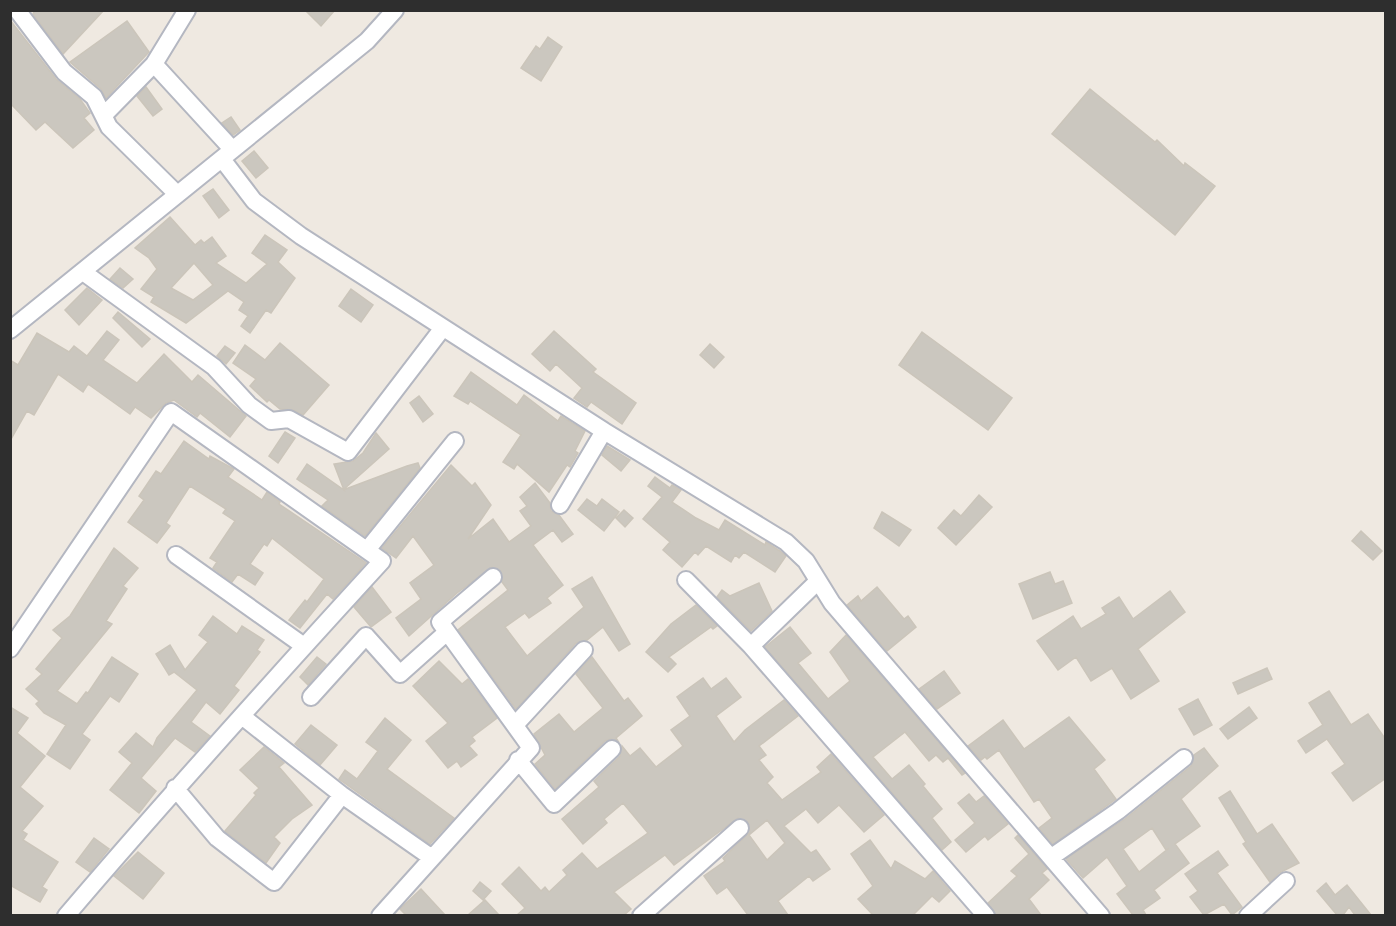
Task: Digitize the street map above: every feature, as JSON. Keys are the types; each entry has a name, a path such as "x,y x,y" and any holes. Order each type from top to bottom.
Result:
{"street":[{"path":"17,10 64,72 94,97 109,127 177,194"},
{"path":"104,115 154,64 187,10"},
{"path":"10,330 367,41 395,10"},
{"path":"154,64 227,154 254,201 301,236 442,328 604,431 786,542 806,561 817,582 1101,915"},
{"path":"83,272 214,367 249,405 271,421 289,419 348,452 442,328"},
{"path":"10,649 171,412 382,561 243,717 175,788 66,915"},
{"path":"560,504 604,431"},
{"path":"367,550 455,441"},
{"path":"176,555 304,646"},
{"path":"380,915 531,748 440,622 493,577"},
{"path":"686,580 751,646 986,915"},
{"path":"751,646 817,582"},
{"path":"311,697 366,636 400,674 447,632"},
{"path":"515,725 584,650"},
{"path":"243,717 342,795 432,858"},
{"path":"518,760 554,804 612,749"},
{"path":"1053,856 1118,811 1184,758"},
{"path":"175,788 217,838 274,882 342,795"},
{"path":"641,915 740,828"},
{"path":"1248,915 1286,881"}],"building":[{"path":"35,10 104,10 63,54 33,14"},
{"path":"305,10 335,10 321,26"},
{"path":"10,20 56,79 80,99 90,113 84,118 94,130 73,148 45,122 36,130 10,103"},
{"path":"127,21 149,52 106,98 101,89 70,62"},
{"path":"548,37 562,47 541,81 521,68 536,46 540,49"},
{"path":"146,87 162,109 153,116 137,96"},
{"path":"1090,89 1155,142 1157,140 1184,166 1185,163 1215,186 1175,235 1052,134"},
{"path":"231,117 240,130 233,135 222,123"},
{"path":"254,151 268,168 256,178 242,161"},
{"path":"213,189 229,210 219,218 203,196"},
{"path":"170,217 195,245 201,240 204,243 212,237 226,256 216,263 246,283 267,264 252,253 265,235 287,250 278,262 295,278 271,313 266,310 250,333 241,326 248,316 239,310 244,302 228,291 186,323 151,302 154,297 141,289 157,269 149,258 135,248","holes":["194,263 213,285 193,300 171,288"]},
{"path":"120,268 133,279 123,288 110,279"},
{"path":"87,288 102,300 79,325 65,310"},
{"path":"351,289 373,305 361,322 339,306"},
{"path":"118,312 150,339 142,347 113,318"},
{"path":"107,331 119,340 103,360 137,383 164,354 192,382 198,375 246,416 230,437 200,413 197,417 174,400 166,403 151,418 135,407 130,414 88,384 83,392 58,374 34,415 27,411 10,441 10,360 18,365 37,333 69,352 74,346 87,356"},
{"path":"554,331 596,369 593,372 636,403 622,424 591,402 587,407 574,398 582,388 556,364 550,371 532,354"},
{"path":"922,332 1012,398 988,430 899,365"},
{"path":"280,343 329,385 303,415 293,410 280,409 269,400 267,402 250,386 256,379 233,363 245,345 265,360"},
{"path":"710,344 724,357 714,368 700,355"},
{"path":"225,346 235,353 226,364 217,356"},
{"path":"471,372 517,405 524,395 558,421 561,416 585,431 575,451 578,453 570,467 567,465 549,492 517,464 514,469 503,462 521,435 470,401 468,404 454,396"},
{"path":"419,396 433,414 423,422 410,403"},
{"path":"285,432 295,438 278,463 269,456"},
{"path":"376,433 389,449 344,489 334,464 353,461 363,453"},
{"path":"184,441 209,459 210,456 234,469 228,477 262,500 267,492 280,502 279,504 366,563 333,599 327,594 300,628 289,620 305,600 307,602 324,579 272,538 267,546 264,544 250,564 263,573 255,585 238,574 232,582 213,568 217,562 210,558 235,521 223,513 226,509 190,486 166,523 170,526 157,543 128,522 144,500 139,496 156,471 161,474"},
{"path":"607,446 630,460 621,471 602,455"},
{"path":"418,463 420,468 365,536 322,506 328,500 297,479 307,464 343,490 407,466"},
{"path":"451,465 472,486 475,483 491,505 468,539 493,519 509,542 531,526 520,511 527,506 520,497 535,483 550,503 551,511 559,515 573,534 562,542 553,530 533,545 563,585 547,598 551,603 529,618 525,613 505,627 527,656 584,607 572,589 592,577 630,644 619,651 603,627 587,640 576,643 516,709 458,630 508,590 502,582 501,571 492,567 457,593 409,636 396,618 421,599 410,583 434,565 413,536 396,558 382,548"},
{"path":"655,477 670,488 672,485 681,490 672,502 696,518 719,530 725,520 765,545 766,542 780,551 786,556 775,572 744,552 739,558 735,555 731,562 706,546 698,555 695,552 682,567 663,550 670,542 643,519 662,497 648,486"},
{"path":"979,495 992,507 956,545 938,528 954,510 961,516"},
{"path":"587,499 597,506 602,499 619,512 604,531 578,510"},
{"path":"624,510 633,518 625,527 616,518"},
{"path":"882,512 911,530 899,546 874,528"},
{"path":"1361,531 1382,551 1373,560 1352,541"},
{"path":"114,548 138,568 123,586 127,589 106,621 112,624 57,691 77,704 86,692 88,693 112,657 138,674 119,702 110,696 82,734 90,740 70,769 47,754 66,725 44,713 36,704 39,701 26,689 42,674 36,669 62,638 53,630 70,616"},
{"path":"1050,572 1055,584 1063,581 1072,603 1033,619 1019,584"},
{"path":"759,583 772,611 751,631 717,597 722,590 730,596"},
{"path":"372,587 391,612 371,627 354,607"},
{"path":"877,587 904,619 908,616 916,627 887,651 847,605 858,596 861,601"},
{"path":"1170,591 1185,612 1138,649 1159,681 1131,699 1112,668 1091,681 1076,657 1058,670 1037,641 1073,616 1081,629 1106,614 1102,608 1119,597 1133,619"},
{"path":"696,605 717,626 713,629 711,627 669,657 676,664 668,672 646,652 671,624"},
{"path":"213,616 237,634 242,626 264,640 257,650 260,652 234,686 239,690 220,714 206,702 191,722 210,736 195,752 175,738 141,778 156,791 139,813 110,790 132,763 119,752 136,733 153,747 157,738 197,690 174,672 169,675 156,654 170,645 185,670 208,642 199,635"},
{"path":"790,627 811,653 798,663 828,699 850,681 830,652 846,635 965,773 962,775 948,758 943,762 936,755 929,761 905,732 873,757 892,779 909,765 925,784 923,786 942,809 932,818 951,842 942,850 765,647"},
{"path":"317,657 326,664 308,685 300,677"},
{"path":"592,657 624,701 628,698 642,716 616,738 618,741 610,739 605,741 555,789 535,764 545,755 534,734 559,714 574,732 603,708 576,674"},
{"path":"439,661 462,684 468,679 497,718 472,737 475,741 469,746 477,755 461,767 457,761 448,768 426,741 448,723 413,686"},
{"path":"1267,668 1272,679 1238,694 1233,683"},
{"path":"944,671 960,693 937,709 919,689"},
{"path":"703,678 711,689 726,678 741,697 716,716 734,742 745,730 784,700 798,716 759,746 766,755 759,760 773,777 767,783 782,800 821,772 817,767 831,754 884,815 864,832 839,805 818,823 806,809 784,826 811,853 816,850 830,869 813,881 809,876 778,901 788,915 748,915 727,887 717,894 704,876 725,861 723,858 750,832 748,822 738,818 674,865 665,855 614,892 631,909 624,915 517,915 525,908 502,884 519,867 541,891 545,887 549,892 567,875 563,870 582,853 597,869 648,833 623,803 604,819 607,823 583,844 562,819 599,787 594,781 620,756 622,746 630,756 640,748 656,767 683,746 671,730 690,716 677,697","holes":["767,820 785,843 767,860 749,835"]},
{"path":"1329,691 1351,725 1368,714 1386,740 1386,778 1353,801 1332,773 1345,764 1327,739 1306,753 1298,741 1323,725 1309,703"},
{"path":"1198,699 1212,725 1194,735 1179,709"},
{"path":"10,707 28,718 17,733 45,756 20,787 43,806 22,831 27,834 23,840 58,862 42,887 47,890 40,902 10,885"},
{"path":"1249,707 1257,718 1228,739 1220,729"},
{"path":"1069,717 1105,760 1094,769 1116,799 1053,844 1039,828 1052,818 1039,799 1034,802 999,750 987,759 985,757 981,760 968,746 1003,720 1024,749"},
{"path":"385,718 411,740 387,769 454,818 430,844 339,779 345,770 357,779 378,751 366,742"},
{"path":"311,725 337,745 320,765 295,744"},
{"path":"264,747 284,763 279,767 312,805 292,819 274,837 280,843 266,863 225,831 256,795 254,793 259,788 240,770"},
{"path":"1204,748 1218,766 1181,799 1200,826 1175,844 1189,863 1154,890 1160,898 1143,910 1146,915 1133,915 1117,894 1127,886 1107,857 1083,878 1066,859 1125,819 1191,766 1194,755","holes":["1152,828 1166,850 1169,848 1139,872 1123,849"]},
{"path":"1230,791 1257,834 1272,824 1299,863 1279,873 1270,882 1243,844 1246,842 1219,798"},
{"path":"969,794 976,802 984,796 1008,824 988,840 985,836 966,852 955,840 975,823 958,803"},
{"path":"1018,835 1047,869 1042,873 1049,880 1029,899 1041,915 996,915 988,903 1017,876 1011,871 1029,854 1015,838"},
{"path":"94,838 109,849 90,872 76,862"},
{"path":"870,840 891,869 895,861 925,879 933,871 950,891 939,902 932,896 913,915 873,915 858,899 873,886 851,854"},
{"path":"1218,851 1228,865 1217,873 1242,907 1232,915 1224,904 1204,915 1190,897 1198,891 1185,874"},
{"path":"138,852 164,873 143,899 114,876"},
{"path":"480,882 491,891 483,900 473,891"},
{"path":"1326,883 1335,895 1347,885 1371,915 1355,915 1349,907 1343,915 1337,915 1317,891"},
{"path":"421,889 445,915 406,915 400,909"},
{"path":"485,900 499,915 468,915"}]}
